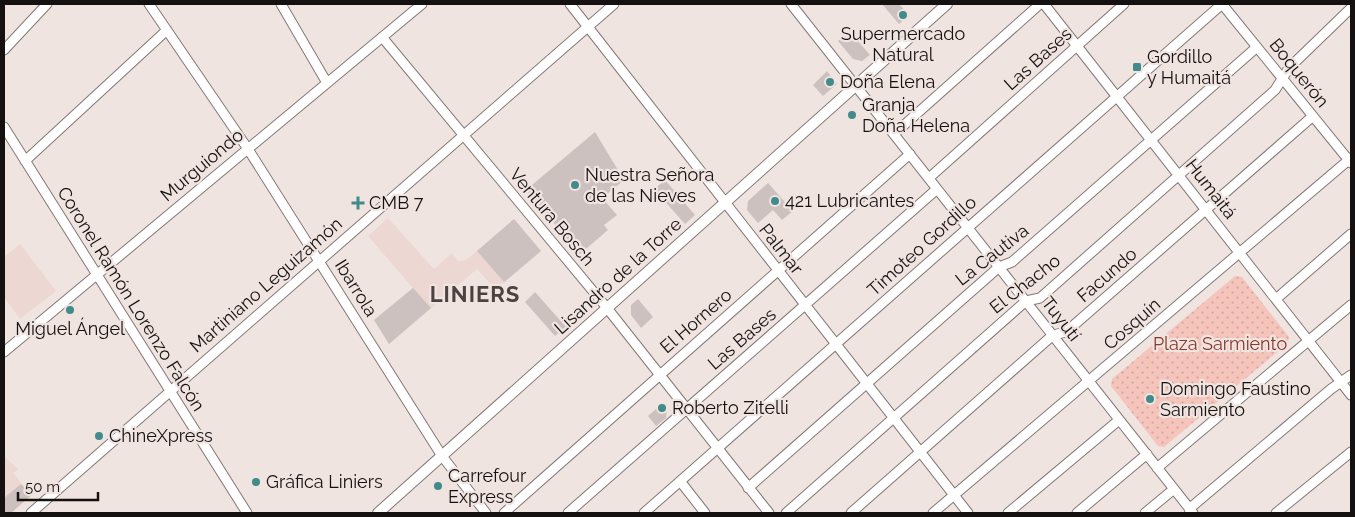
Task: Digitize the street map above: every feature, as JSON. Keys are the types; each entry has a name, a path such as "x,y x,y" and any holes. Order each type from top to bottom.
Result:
{"street":[{"path":"4,50 47,4"},
{"name":"Ibarrola","path":"149,4 248,149 320,260 442,456 486,513"},
{"path":"281,4 327,83"},
{"name":"Murguiondo","path":"4,352 422,4"},
{"name":"Palmar","path":"570,4 968,513"},
{"name":"Martiniano Leguizamón","path":"31,513 614,4"},
{"name":"Tuyutí","path":"791,4 1191,511"},
{"name":"Lisandro de la Torre","path":"378,513 947,4"},
{"path":"894,134 1040,4"},
{"name":"Humaitá","path":"1044,4 1351,395"},
{"name":"Las Bases","path":"929,178 1124,4"},
{"name":"Boquerón","path":"1222,4 1350,160"},
{"name":"Timoteo Gordillo","path":"647,512 1222,4"},
{"name":"El Chacho","path":"786,513 1026,301 1040,298 1275,90 1289,68 1351,8"},
{"path":"25,161 167,30"},
{"name":"Ventura Bosch","path":"382,37 607,308 769,513"},
{"name":"La Cautiva","path":"748,488 999,267 1012,262 1257,47"},
{"name":"Facundo","path":"852,513 1053,336 1066,332 1313,116"},
{"name":"Coronel Ramón Lorenzo Falcón","path":"4,127 247,513"},
{"name":"El Hornero","path":"504,513 910,154"},
{"name":"Cosquín","path":"933,513 1350,160"},
{"name":"Las Bases","path":"568,513 937,189"},
{"path":"1276,299 1351,234"},
{"path":"1157,468 1351,305"},
{"path":"1191,511 1351,375"},
{"path":"1008,513 1119,420"},
{"path":"1276,513 1351,452"},
{"path":"1077,513 1146,454"},
{"path":"680,481 705,513"},
{"path":"1145,513 1174,489"}],"shaded area":[{"path":"388,218 434,269 452,253 458,261 466,260 514,219 541,251 496,290 477,269 389,344 374,320 413,288 368,236"},
{"path":"20,244 56,291 20,319 4,297 4,257"},
{"path":"4,456 18,469 13,473 25,488 28,486 34,493 11,513 4,513"}],"green space":[{"name":"Plaza Sarmiento","path":"1235,276 1242,277 1289,337 1288,343 1164,447 1158,446 1111,386 1112,379"}],"building":[{"path":"882,4 899,4 909,15 899,24"},
{"path":"849,31 870,55 862,61 853,59 838,41"},
{"path":"827,71 837,84 823,96 813,85"},
{"name":"Nuestra Señora de las Nieves","path":"595,132 624,180 602,198 617,215 604,225 608,230 580,254 526,190"},
{"path":"665,180 695,215 685,224 654,189"},
{"path":"768,183 793,211 782,220 773,210 758,223 747,210 748,201"},
{"path":"514,219 541,251 504,282 477,251"},
{"path":"413,288 431,308 389,344 374,320"},
{"path":"535,292 566,327 555,336 525,302"},
{"path":"638,299 653,317 641,328 631,315 631,305"},
{"path":"663,403 667,407 666,418 656,426 648,416"},
{"path":"21,484 25,488 28,486 34,493 11,513 4,513 4,498"}],"place":[{"name":"Supermercado Natural","path":"903,15"},
{"name":"Gordillo y Humaitá","path":"1137,67"},
{"name":"Doña Elena","path":"830,82"},
{"name":"Granja Doña Helena","path":"852,115"},
{"name":"Nuestra Señora de las Nieves","path":"575,185"},
{"name":"421 Lubricantes","path":"775,201"},
{"name":"CMB 7","path":"358,203"},
{"name":"Miguel Ángel","path":"70,310"},
{"name":"Domingo Faustino Sarmiento","path":"1150,399"},
{"name":"Roberto Zitelli","path":"662,408"},
{"name":"ChineXpress","path":"99,436"},
{"name":"Gráfica Liniers","path":"256,482"},
{"name":"Carrefour Express","path":"438,486"}],"district":[{"name":"LINIERS","path":"475,294"}]}
